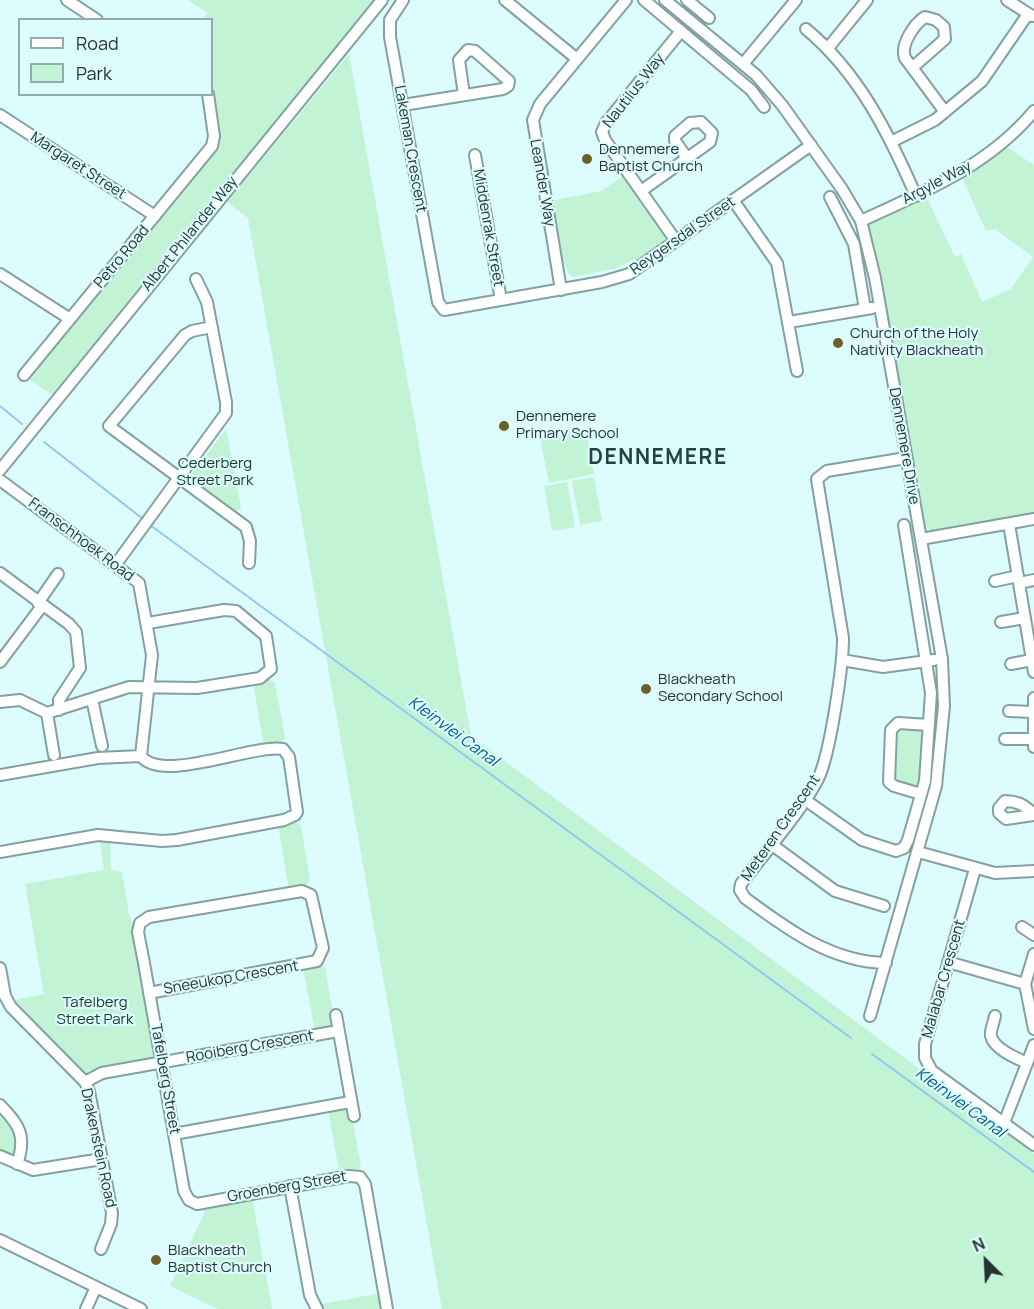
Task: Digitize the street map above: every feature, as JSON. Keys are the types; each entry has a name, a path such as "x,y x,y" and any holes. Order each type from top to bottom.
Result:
{"street":[{"path":"68,0 94,18"},
{"name":"Albert Philander Way","path":"0,470 382,0"},
{"name":"Lakeman Crescent","path":"403,0 391,15 390,24 438,302"},
{"path":"505,0 577,59"},
{"name":"Leander Way","path":"561,290 532,125 537,109 626,0"},
{"path":"644,0 752,90 764,107"},
{"name":"Dennemere Drive","path":"665,0 743,64 772,92 811,145 861,221 880,307 942,659 944,706 939,766 918,852 870,1016"},
{"path":"687,0 709,18"},
{"path":"743,64 796,0"},
{"path":"828,48 867,0"},
{"path":"893,141 928,124 988,74 1031,16 1011,1"},
{"path":"913,68 945,39 944,27 932,18 923,18 904,45 903,55 945,112"},
{"path":"806,29 828,48 874,110 893,141 916,196"},
{"name":"Nautilus Way","path":"676,241 605,140 602,129 681,31"},
{"path":"403,105 464,95 505,88 509,81 475,51 468,50 459,60 464,95"},
{"name":"Petro Road","path":"24,375 212,146 214,136 207,96"},
{"name":"Argyle Way","path":"861,221 971,167 1014,132 1034,111"},
{"name":"Margaret Street","path":"0,115 155,216"},
{"name":"Reygersdal Street","path":"438,302 447,310 620,278 811,145"},
{"name":"Middenrak Street","path":"475,156 501,300"},
{"path":"641,191 687,158"},
{"path":"830,197 854,244 865,309"},
{"path":"733,200 777,263 797,371"},
{"path":"0,274 70,319"},
{"path":"116,564 227,411 213,327 207,302 196,279"},
{"path":"789,322 880,307"},
{"path":"101,435 185,335 192,331 213,327"},
{"path":"109,426 246,527 250,541 249,563"},
{"name":"Meteren Crescent","path":"886,963 874,963 811,944 743,897 740,890 741,884 817,781 822,768 842,660 842,630 817,479 826,471 906,458"},
{"name":"Franschhoek Road","path":"0,480 139,583 152,655 141,756"},
{"path":"921,539 1034,519"},
{"path":"1009,524 1034,672"},
{"name":"Dennemere Drive","path":"804,799 852,835 899,851 908,840 921,794 931,693 928,661 904,525"},
{"path":"0,573 74,630 79,650 80,668 59,700 59,710"},
{"path":"0,663 58,574"},
{"path":"995,581 1034,580"},
{"path":"0,702 20,700 47,713 129,687 187,689 260,678 270,672 272,662 264,632 232,610 148,623"},
{"path":"1001,622 1025,618"},
{"path":"1011,664 1033,658"},
{"path":"842,660 883,667 942,659"},
{"path":"1005,739 1033,743 1034,698"},
{"path":"92,699 102,746"},
{"path":"1010,711 1033,712"},
{"path":"47,713 54,755"},
{"path":"921,794 894,786 888,780 891,733 898,723 929,725"},
{"path":"0,775 98,758 141,756 150,763 176,765 283,749 289,757 297,812 293,817 284,820 177,840 162,841 98,835 0,852"},
{"path":"771,844 836,891 884,906"},
{"path":"918,852 975,869 1012,874 1034,871"},
{"name":"Malabar Crescent","path":"975,869 925,1044 925,1058 932,1071 1034,1145"},
{"name":"Sneeukop Crescent","path":"140,922 148,917 302,891 313,898 322,944 321,958 311,963 149,993"},
{"name":"Tafelberg Street","path":"140,922 138,932 184,1191 189,1200"},
{"path":"1022,927 1034,935"},
{"path":"1034,954 1025,984 1034,1029"},
{"path":"948,962 1025,984"},
{"name":"Drakenstein Road","path":"0,968 5,996 11,1007 84,1082 90,1095 112,1219 101,1249"},
{"path":"336,1015 354,1116"},
{"path":"995,1016 991,1032 993,1041 1011,1055 1027,1063"},
{"name":"Rooiberg Crescent","path":"84,1082 102,1073 338,1031"},
{"path":"1004,1123 1034,1045"},
{"path":"174,1134 350,1102"},
{"path":"0,1105 19,1127 21,1146 17,1164"},
{"path":"0,1156 39,1170 102,1160"},
{"name":"Groenberg Street","path":"189,1200 197,1203 355,1175 363,1180 387,1309"},
{"path":"290,1186 310,1295 317,1309"},
{"path":"0,1240 141,1309"},
{"path":"86,1309 96,1287"}],"green space":[{"path":"188,0 377,0 54,396 26,377 212,151 213,18 204,18 207,13"},
{"path":"349,54 471,736 1034,1154 1034,1309 442,1309 248,218 227,202"},
{"path":"1004,145 1034,165 1034,516 932,532 923,523 869,226 872,221 926,196 955,257 961,254 982,302 1011,289 1033,257 995,229 986,231 962,178"},
{"path":"623,176 666,236 665,241 640,260 634,259 615,269 572,277 561,253 551,201 601,191"},
{"path":"586,428 594,474 549,483 540,437"},
{"name":"Cederberg Street Park","path":"226,429 241,508 236,511 190,477"},
{"path":"594,477 602,521 580,525 572,481"},
{"path":"567,482 575,527 552,531 544,486"},
{"path":"269,679 275,683 285,738 280,744 264,747 253,681"},
{"path":"919,727 924,730 920,784 914,788 892,781 896,729"},
{"path":"296,821 301,826 310,880 304,887 289,890 278,825"},
{"name":"Tafelberg Street Park","path":"99,836 110,836 111,870 122,872 129,915 135,929 156,1053 152,1060 84,1075 11,1001 44,994 25,884 104,870"},
{"path":"320,964 325,967 335,1024 315,1032 303,967"},
{"path":"348,1108 351,1111 361,1166 357,1172 340,1175 328,1110"},
{"path":"0,1110 9,1120 16,1135 16,1154 12,1156 0,1152"},
{"path":"252,1197 272,1309 218,1309 170,1286 205,1212 201,1206"},
{"path":"381,1293 383,1309 323,1309 317,1305"}],"waterway":[{"name":"Kleinvlei Canal","path":"0,406 22,424"},
{"name":"Kleinvlei Canal","path":"44,442 143,519"},
{"name":"Kleinvlei Canal","path":"150,525 851,1038"},
{"name":"Kleinvlei Canal","path":"872,1054 1034,1172"}],"place":[{"name":"Dennemere Baptist Church","path":"587,159"},
{"name":"Church of the Holy Nativity Blackheath","path":"838,343"},
{"name":"Dennemere Primary School","path":"504,426"},
{"name":"Blackheath Secondary School","path":"646,689"},
{"name":"Blackheath Baptist Church","path":"156,1260"}],"district":[{"name":"DENNEMERE","path":"658,458"}]}
